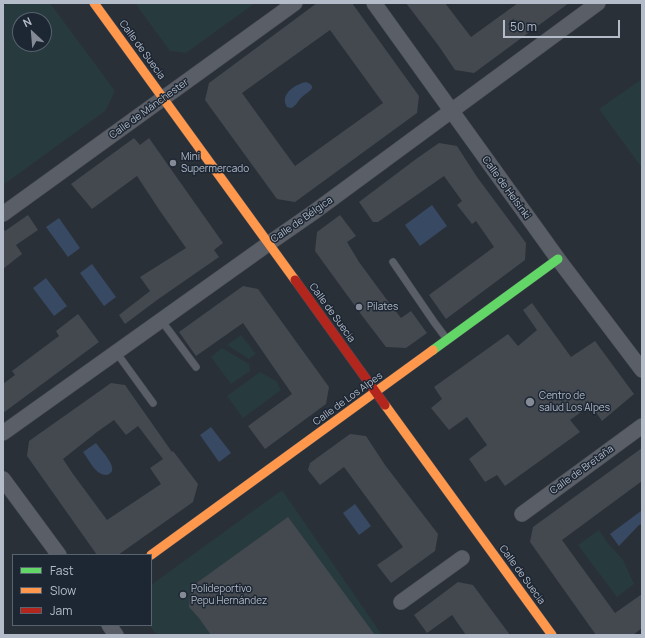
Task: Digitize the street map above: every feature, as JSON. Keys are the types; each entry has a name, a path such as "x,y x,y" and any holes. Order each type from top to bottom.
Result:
{"street":[{"name":"Calle de Suecia","path":"94,3 552,635"},
{"name":"Calle de Mánchester","path":"3,214 295,3"},
{"name":"Calle de Helsinki","path":"374,3 558,259 642,370"},
{"name":"Calle de Bélgica","path":"3,433 314,212 598,3"},
{"name":"Calle de Los Alpes","path":"152,554 558,259"},
{"name":"Calle de Bretaña","path":"522,514 642,426"},
{"path":"3,479 58,554"},
{"path":"401,602 462,558"},
{"path":"110,626 116,635"}],"lane":[{"path":"393,262 447,340"},
{"path":"161,320 196,367"},
{"path":"115,352 153,403"}],"green space":[{"path":"8,3 50,3 115,91 105,111 3,185 3,6"},
{"path":"135,3 255,3 186,53 170,51"},
{"path":"642,79 642,168 599,109"},
{"path":"241,335 256,354 249,359 227,345"},
{"path":"222,348 249,364 250,371 231,384 211,357"},
{"path":"260,372 276,381 281,390 243,418 227,396"},
{"path":"282,490 382,635 157,635 150,626 152,626 152,584"},
{"path":"599,530 606,541 623,560 634,584 617,597 578,545"}],"water":[{"path":"306,82 312,86 311,90 292,108 287,107 285,98 290,90 293,87"},
{"path":"432,205 447,226 420,246 405,225"},
{"path":"59,218 80,248 68,257 46,227"},
{"path":"92,264 116,297 104,306 80,273"},
{"path":"46,278 67,306 54,316 33,288"},
{"path":"211,427 231,453 219,462 200,435"},
{"path":"96,443 107,457 111,465 112,471 107,475 99,473 83,452"},
{"path":"355,504 371,526 359,535 343,513"},
{"path":"641,511 642,524 639,525 619,546 610,534"}],"building":[{"path":"317,3 352,3 419,96 417,113 295,202 277,199 205,100 209,83","holes":["330,30 383,103 295,166 242,93"]},
{"path":"406,3 445,3 471,37 518,3 569,3 474,73 455,70"},
{"path":"134,138 140,145 149,138 223,243 214,250 219,257 125,324 119,315 150,291 140,277 186,248 137,176 92,209 71,184"},
{"path":"439,143 457,146 477,177 526,243 525,260 446,319 429,295 494,247 476,221 472,224 457,205 462,201 444,176 378,222 373,222 359,202"},
{"path":"28,215 38,230 16,245 22,254 3,269 3,228 5,231"},
{"path":"340,215 356,236 347,242 359,262 387,300 401,318 411,311 427,333 406,348 386,347 315,251 317,232"},
{"path":"243,286 258,289 329,387 326,404 265,449 248,426 292,394 243,323 196,356 179,332"},
{"name":"Centro de salud Los Alpes","path":"532,303 571,357 595,341 634,394 602,421 591,405 570,420 580,432 505,486 497,475 485,482 469,459 487,445 467,417 449,430 431,408 442,399 434,387 508,334 518,346 537,330 523,310"},
{"path":"78,314 99,342 3,413 3,384 15,375 12,371 59,336 56,331"},
{"path":"111,383 125,385 172,452 173,451 198,484 193,502 119,554 96,554 27,456 29,441","holes":["114,420 126,435 138,426 163,459 150,468 161,484 107,520 63,459"]},
{"path":"350,434 366,436 385,465 438,534 435,551 391,583 377,565 403,547 344,467 320,485 308,470 310,463"},
{"path":"642,448 642,481 562,540 615,613 642,594 642,628 633,635 596,635 530,542 533,527"},
{"path":"288,517 375,635 211,635 189,607 191,587"},
{"path":"458,582 473,585 510,635 466,635 452,615 427,633 414,615"}],"traffic: fast":[{"path":"433,350 558,259"}],"traffic: slow":[{"path":"94,3 295,280"},
{"path":"152,554 433,350"},
{"path":"385,405 552,635"}],"traffic: jam":[{"path":"295,280 385,405"}],"place":[{"name":"Mini Supermercado","path":"173,163"},
{"name":"Pilates","path":"359,307"},
{"name":"Centro de salud Los Alpes","path":"530,402"},
{"name":"Polideportivo Pepu Hernández","path":"183,595"}]}
